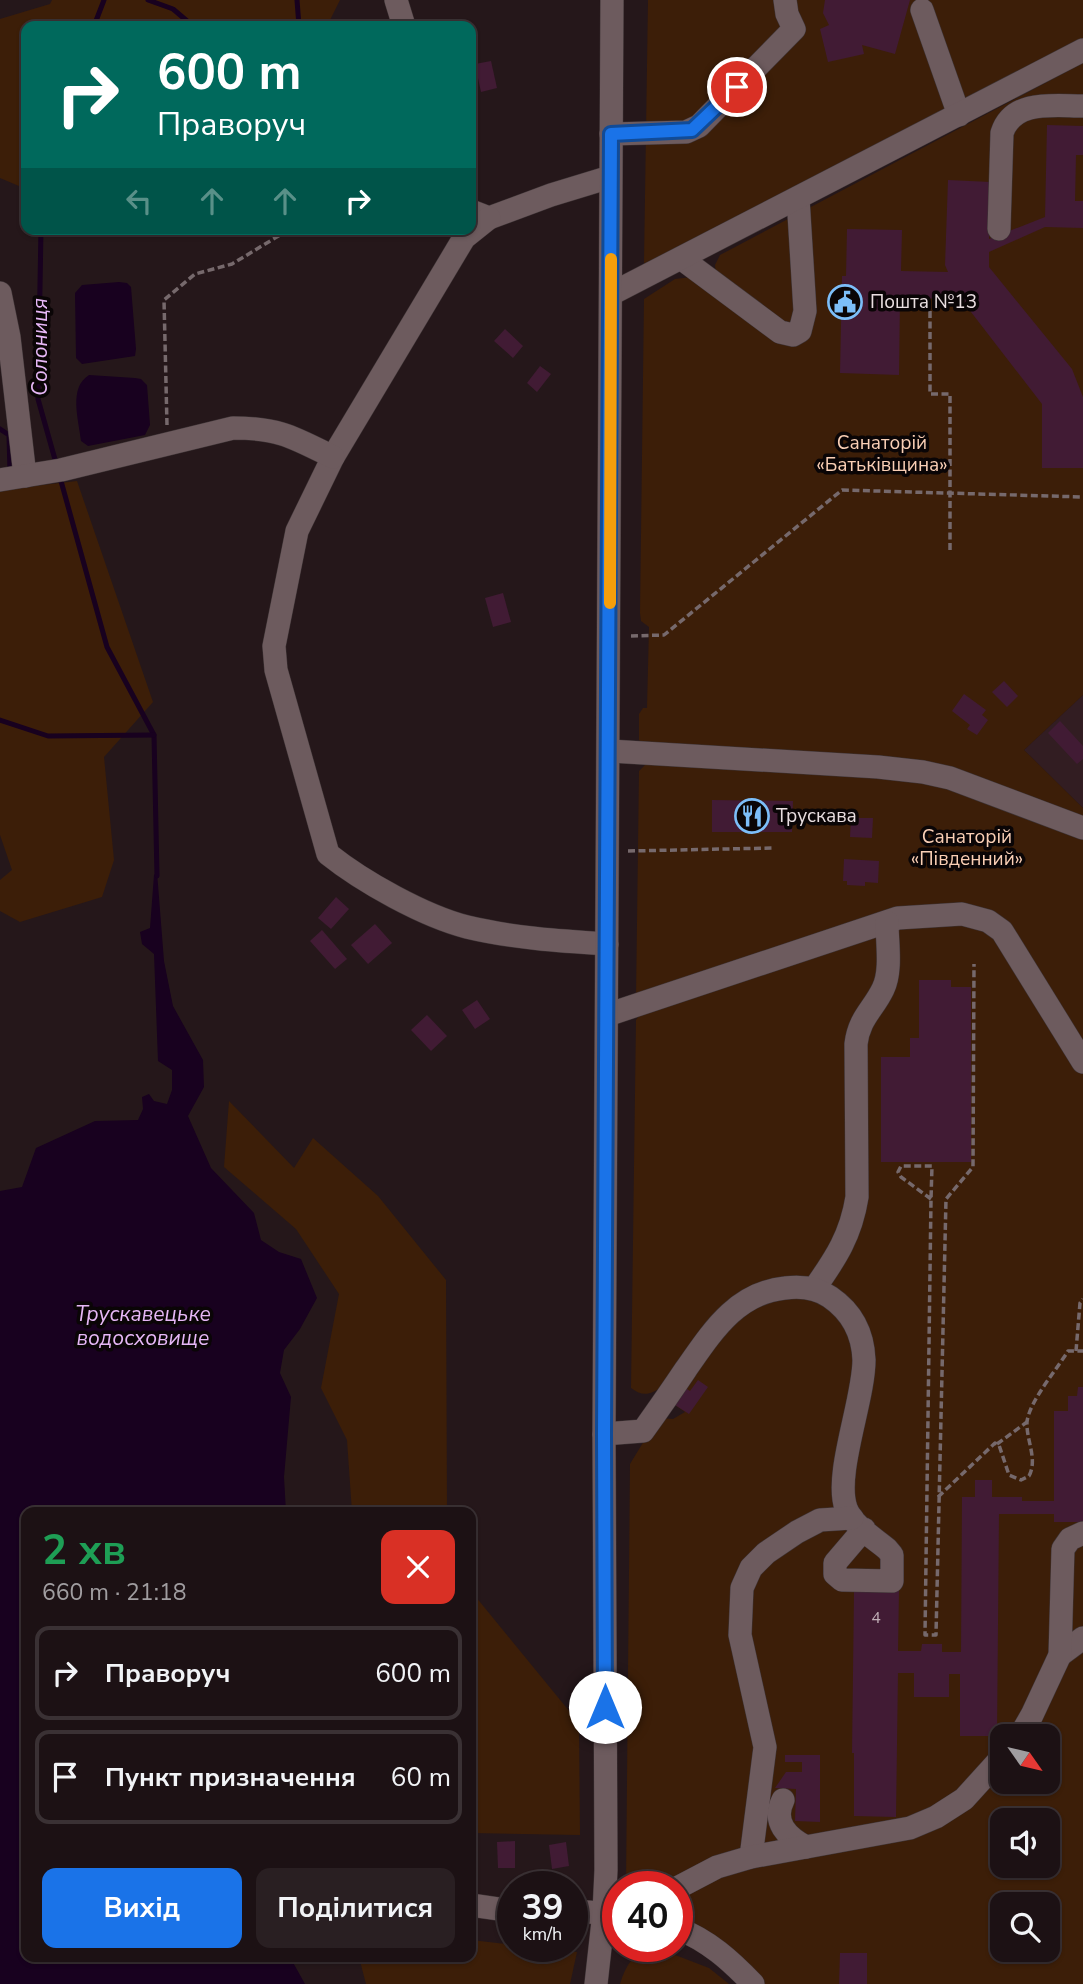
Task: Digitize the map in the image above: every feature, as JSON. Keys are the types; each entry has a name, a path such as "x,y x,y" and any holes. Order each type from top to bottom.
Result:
{"street":[{"path":"396,0 402,21"},
{"path":"610,1871 604,1434 610,751 612,0"},
{"path":"611,134 686,132 699,126 794,29 787,14 785,0"},
{"path":"922,10 959,115"},
{"path":"611,294 1083,50"},
{"path":"986,101 1002,131 999,229"},
{"path":"1002,131 1012,117 1030,107 1083,106"},
{"path":"480,214 610,177"},
{"path":"682,259 780,332 793,335 800,331 805,311 798,198"},
{"path":"466,235 333,457 297,531 274,646 276,670 328,854 347,869 411,904 464,926 508,936 607,944"},
{"path":"0,293 9,338 25,476"},
{"path":"0,480 61,470 233,428 261,428 287,434 333,457"},
{"path":"610,751 923,772 950,778 1083,828"},
{"path":"607,1015 898,918 962,914 988,921 1002,931 1083,1062"},
{"path":"814,1289 845,1242 853,1219 857,1197 856,1044 863,1020 886,982 887,922"},
{"path":"604,1434 643,1431 718,1324 757,1295 774,1289 801,1286 814,1289 842,1305 856,1324 862,1343 862,1382 843,1479 846,1507 858,1523 820,1520 797,1532 766,1553 751,1568 741,1588 740,1635 765,1747 751,1857"},
{"path":"1027,1724 1060,1655 1063,1549 1070,1539 1083,1533"},
{"path":"1060,1655 1083,1638"},
{"path":"693,1880 717,1867 751,1857 898,1831 936,1816 964,1799 990,1770"},
{"path":"783,1800 780,1823 790,1836 806,1847"},
{"path":"476,1906 497,1909"},
{"path":"693,1934 714,1947 753,1984"},
{"path":"596,1984 602,1956"}],"path":[{"path":"163,447 167,424 164,300 195,274 232,264 280,235"},
{"path":"930,312 930,394 950,394 950,551"},
{"path":"631,636 664,635 842,491 1083,497"},
{"path":"628,850 773,848"},
{"path":"931,1199 901,1177 898,1172 901,1166 932,1166 925,1635 936,1635 946,1199 973,1167 974,964"},
{"path":"1076,1351 1080,1303 1083,1299"},
{"path":"997,1444 1009,1475 1017,1480 1026,1478 1031,1472 1033,1461 1027,1422 1034,1402 1068,1351 1083,1351"},
{"path":"938,1497 997,1444 1027,1422"}],"shaded area":[{"path":"1083,695 1083,808 1024,750"}],"green space":[{"path":"52,0 340,0 330,21 21,21 21,187 0,178 0,19 50,4"},
{"path":"648,0 1083,0 1083,40 657,262 644,263"},
{"name":"Санаторій «Батьківщина»","path":"1083,63 1083,695 1024,750 1083,808 1083,820 965,774 643,743 639,740 639,714 643,708 647,708 649,627 641,621 640,613 644,299 675,279 716,274 715,265 720,255"},
{"path":"77,481 153,702 104,757 114,860 102,897 20,922 0,911 0,880 12,870 0,835 0,490"},
{"name":"Санаторій «Південний»","path":"648,762 894,777 946,785 1083,838 1083,1984 764,1984 693,1936 693,1871 626,1871 630,1464 658,1418 673,1419 685,1412 675,1405 663,1386 647,1394 631,1388 636,1020 640,1014 636,998 639,771"},
{"path":"229,1101 294,1168 313,1138 378,1196 446,1280 447,1507 352,1507 347,1440 321,1388 339,1294 296,1229 224,1167"},
{"path":"476,1597 579,1723 580,1835 476,1833"},
{"path":"476,1941 497,1943 497,1962 575,1962 570,1984 366,1984 360,1962 476,1962"},
{"path":"630,1962 693,1962 709,1968 729,1984 620,1984"}],"water":[{"path":"127,283 131,287 135,356 82,364 76,358 75,293 82,285"},
{"path":"89,375 141,379 147,385 150,425 145,435 88,446 81,441 77,396 83,381"},
{"name":"Трускавецьке водосховище","path":"157,872 164,961 173,1006 203,1060 204,1087 188,1116 211,1168 254,1213 261,1240 279,1252 301,1259 317,1298 300,1329 284,1350 280,1373 291,1397 284,1477 286,1507 21,1507 21,1962 293,1962 305,1984 0,1984 0,1191 22,1187 36,1148 95,1121 138,1120 143,1109 142,1097 149,1094 154,1101 167,1104 172,1090 172,1070 158,1061 154,954 142,944 140,932 150,928 154,875"}],"building":[{"path":"825,0 910,0 895,54 862,45 864,54 828,62 820,29 829,25 823,13"},
{"path":"491,61 497,88 481,92 476,64"},
{"path":"1047,125 1083,126 1083,155 1076,155 1075,201 1083,201 1083,228 1045,227 989,252 989,267 1072,369 1083,397 1083,468 1042,468 1042,404 961,299 900,298 899,375 840,373 842,276 846,276 847,229 902,230 901,271 948,272 945,265 948,180 991,182 989,239 1045,217"},
{"path":"505,329 523,346 513,358 494,341"},
{"path":"540,366 551,374 537,392 527,383"},
{"path":"503,593 511,622 493,627 485,598"},
{"path":"1004,681 1018,696 1007,707 992,692"},
{"path":"964,694 986,710 982,715 988,720 977,735 967,729 970,725 952,711"},
{"path":"1060,721 1083,746 1083,759 1077,764 1048,733"},
{"name":"Трускава","path":"712,800 793,801 792,832 712,832"},
{"path":"851,818 873,818 872,838 850,837"},
{"path":"844,859 879,861 878,883 865,882 865,886 847,885 847,881 843,881"},
{"path":"336,897 349,909 331,929 318,918"},
{"path":"375,924 392,943 368,964 351,945"},
{"path":"322,930 347,959 335,969 310,941"},
{"path":"919,980 951,980 951,987 971,987 971,1162 881,1162 881,1057 910,1057 910,1038 919,1038"},
{"path":"477,1000 490,1019 475,1029 462,1010"},
{"path":"427,1015 447,1036 431,1051 411,1030"},
{"path":"698,1380 708,1387 689,1414 675,1405 678,1400 673,1397 681,1385 690,1391"},
{"path":"1078,1387 1083,1387 1083,1522 1054,1522 1054,1514 999,1514 997,1724 990,1724 990,1736 960,1736 960,1674 949,1674 949,1697 914,1697 914,1673 898,1673 896,1817 854,1816 854,1591 899,1591 898,1651 921,1651 922,1644 942,1644 942,1652 961,1652 962,1497 975,1497 975,1480 992,1480 992,1497 1054,1501 1054,1411 1068,1411 1068,1396 1077,1396"},
{"path":"785,1755 820,1755 820,1822 795,1821 796,1789 775,1788 786,1772 802,1772 802,1762 785,1762"},
{"path":"515,1841 515,1868 498,1868 497,1842"},
{"path":"566,1842 569,1866 552,1869 549,1845"},
{"path":"840,1953 867,1953 867,1984 839,1984"}],"waterway":[{"name":"Солониця","path":"96,21 104,0"},
{"name":"Солониця","path":"148,0 173,9 187,21"},
{"name":"Солониця","path":"297,0 299,21"},
{"name":"Солониця","path":"41,235 38,399 56,463"},
{"path":"0,429 9,435 8,473"},
{"path":"61,481 107,647 154,735 157,876"},
{"path":"0,720 48,736 154,735"}],"slow traffic":[{"path":"610,603 611,259"}],"place":[{"name":"Пошта №13","path":"845,302"},
{"name":"Трускава","path":"752,816"}],"route":[{"path":"605,1707 611,134 692,130 737,87"}]}
